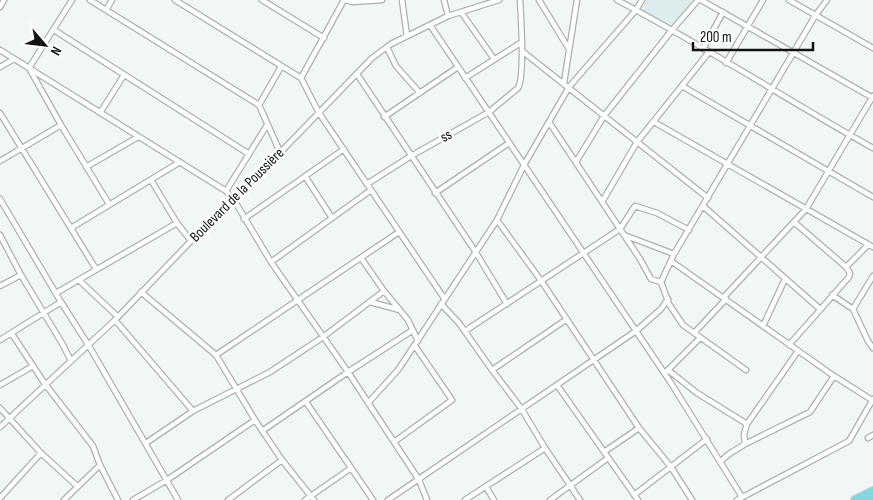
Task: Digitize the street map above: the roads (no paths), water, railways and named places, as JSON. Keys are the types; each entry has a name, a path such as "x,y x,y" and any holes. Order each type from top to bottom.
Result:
{"main road":[{"path":"855,500 873,491"},
{"path":"869,500 873,498"}],"street":[{"path":"0,7 4,0"},
{"path":"29,68 72,0"},
{"path":"90,0 259,105 280,152"},
{"path":"106,10 112,0"},
{"path":"174,0 301,78 319,113 444,298"},
{"path":"262,0 324,38"},
{"path":"301,78 345,0 382,0"},
{"path":"402,0 407,36"},
{"path":"444,0 448,16"},
{"name":"Boulevard de la Poussière","path":"0,427 45,384 89,346 190,241 234,200 372,58 387,47 448,16 499,0"},
{"path":"520,0 522,51 708,198"},
{"path":"539,0 569,49"},
{"path":"564,83 578,0"},
{"path":"617,0 672,30 873,148"},
{"path":"368,403 394,376 497,220 524,165 569,88 636,10 642,0"},
{"path":"726,63 763,0"},
{"path":"789,0 873,48"},
{"path":"746,370 694,334 681,322 668,300 661,282 674,254 815,16 827,0"},
{"path":"576,162 604,116 672,30 703,1 873,97 806,209 760,257 694,334"},
{"path":"461,12 494,59"},
{"path":"703,48 723,12"},
{"path":"430,25 636,331 666,372 742,497"},
{"path":"54,30 249,154"},
{"path":"465,78 522,42"},
{"path":"387,47 396,66 420,93"},
{"path":"0,50 226,191 234,200 244,219 297,301 348,372 419,480 428,500"},
{"name":"ss","path":"367,184 411,156 489,112 518,88 521,83 522,51"},
{"path":"602,202 637,142 709,52"},
{"path":"0,67 14,59"},
{"path":"259,105 281,67"},
{"path":"384,117 458,67"},
{"path":"29,68 109,204"},
{"path":"357,74 475,251 507,304"},
{"path":"100,113 124,75"},
{"path":"682,86 873,197"},
{"path":"0,113 96,269"},
{"path":"549,122 624,234 651,279 661,282"},
{"path":"654,122 871,246 846,267"},
{"path":"226,191 267,124"},
{"path":"0,161 61,125"},
{"path":"86,167 138,137"},
{"path":"436,193 509,143"},
{"path":"244,219 344,149"},
{"path":"71,228 180,162"},
{"path":"305,176 332,218"},
{"path":"151,180 190,241"},
{"path":"271,262 371,190"},
{"path":"0,199 60,302 89,346 178,500"},
{"path":"465,331 620,229 636,206 658,213 689,230"},
{"path":"703,206 820,309"},
{"path":"497,220 542,282 639,428 671,467 692,500"},
{"path":"789,345 849,277 850,273 846,267 794,222"},
{"path":"56,293 177,223"},
{"path":"216,355 399,232"},
{"path":"624,234 674,254"},
{"path":"0,235 71,362"},
{"path":"361,258 400,310 418,341"},
{"path":"671,261 834,376 873,399 849,441 737,500"},
{"path":"0,286 21,275"},
{"path":"854,309 873,276"},
{"path":"763,326 785,279"},
{"path":"79,280 117,318 193,411"},
{"path":"146,443 193,411 235,389 256,381 323,337 384,291"},
{"path":"141,292 216,355 262,431 282,460 313,498"},
{"path":"832,296 854,309 873,348"},
{"path":"388,500 636,331 661,309 668,300"},
{"path":"0,340 60,302"},
{"path":"370,302 400,310"},
{"path":"441,304 465,331 521,408 580,500"},
{"path":"492,370 567,319"},
{"path":"262,431 413,330"},
{"path":"12,334 45,384 86,436 118,500"},
{"path":"666,372 700,338"},
{"path":"394,442 452,400 415,346"},
{"path":"745,444 744,434 747,424 798,351"},
{"path":"0,385 33,366"},
{"path":"666,372 747,424"},
{"path":"720,461 745,444 810,412 834,376"},
{"path":"557,385 638,500"},
{"path":"306,402 373,500"},
{"path":"0,408 41,453 77,486"},
{"path":"132,500 167,480 255,420"},
{"path":"604,452 639,428"},
{"path":"868,438 873,435"},
{"path":"634,495 707,439"},
{"path":"464,500 545,448"},
{"path":"715,452 729,454"},
{"path":"0,498 41,453"},
{"path":"550,500 608,458"},
{"path":"228,500 282,460"},
{"path":"64,500 100,465"},
{"path":"305,500 313,498 351,468"},
{"path":"486,487 494,500"}]}
